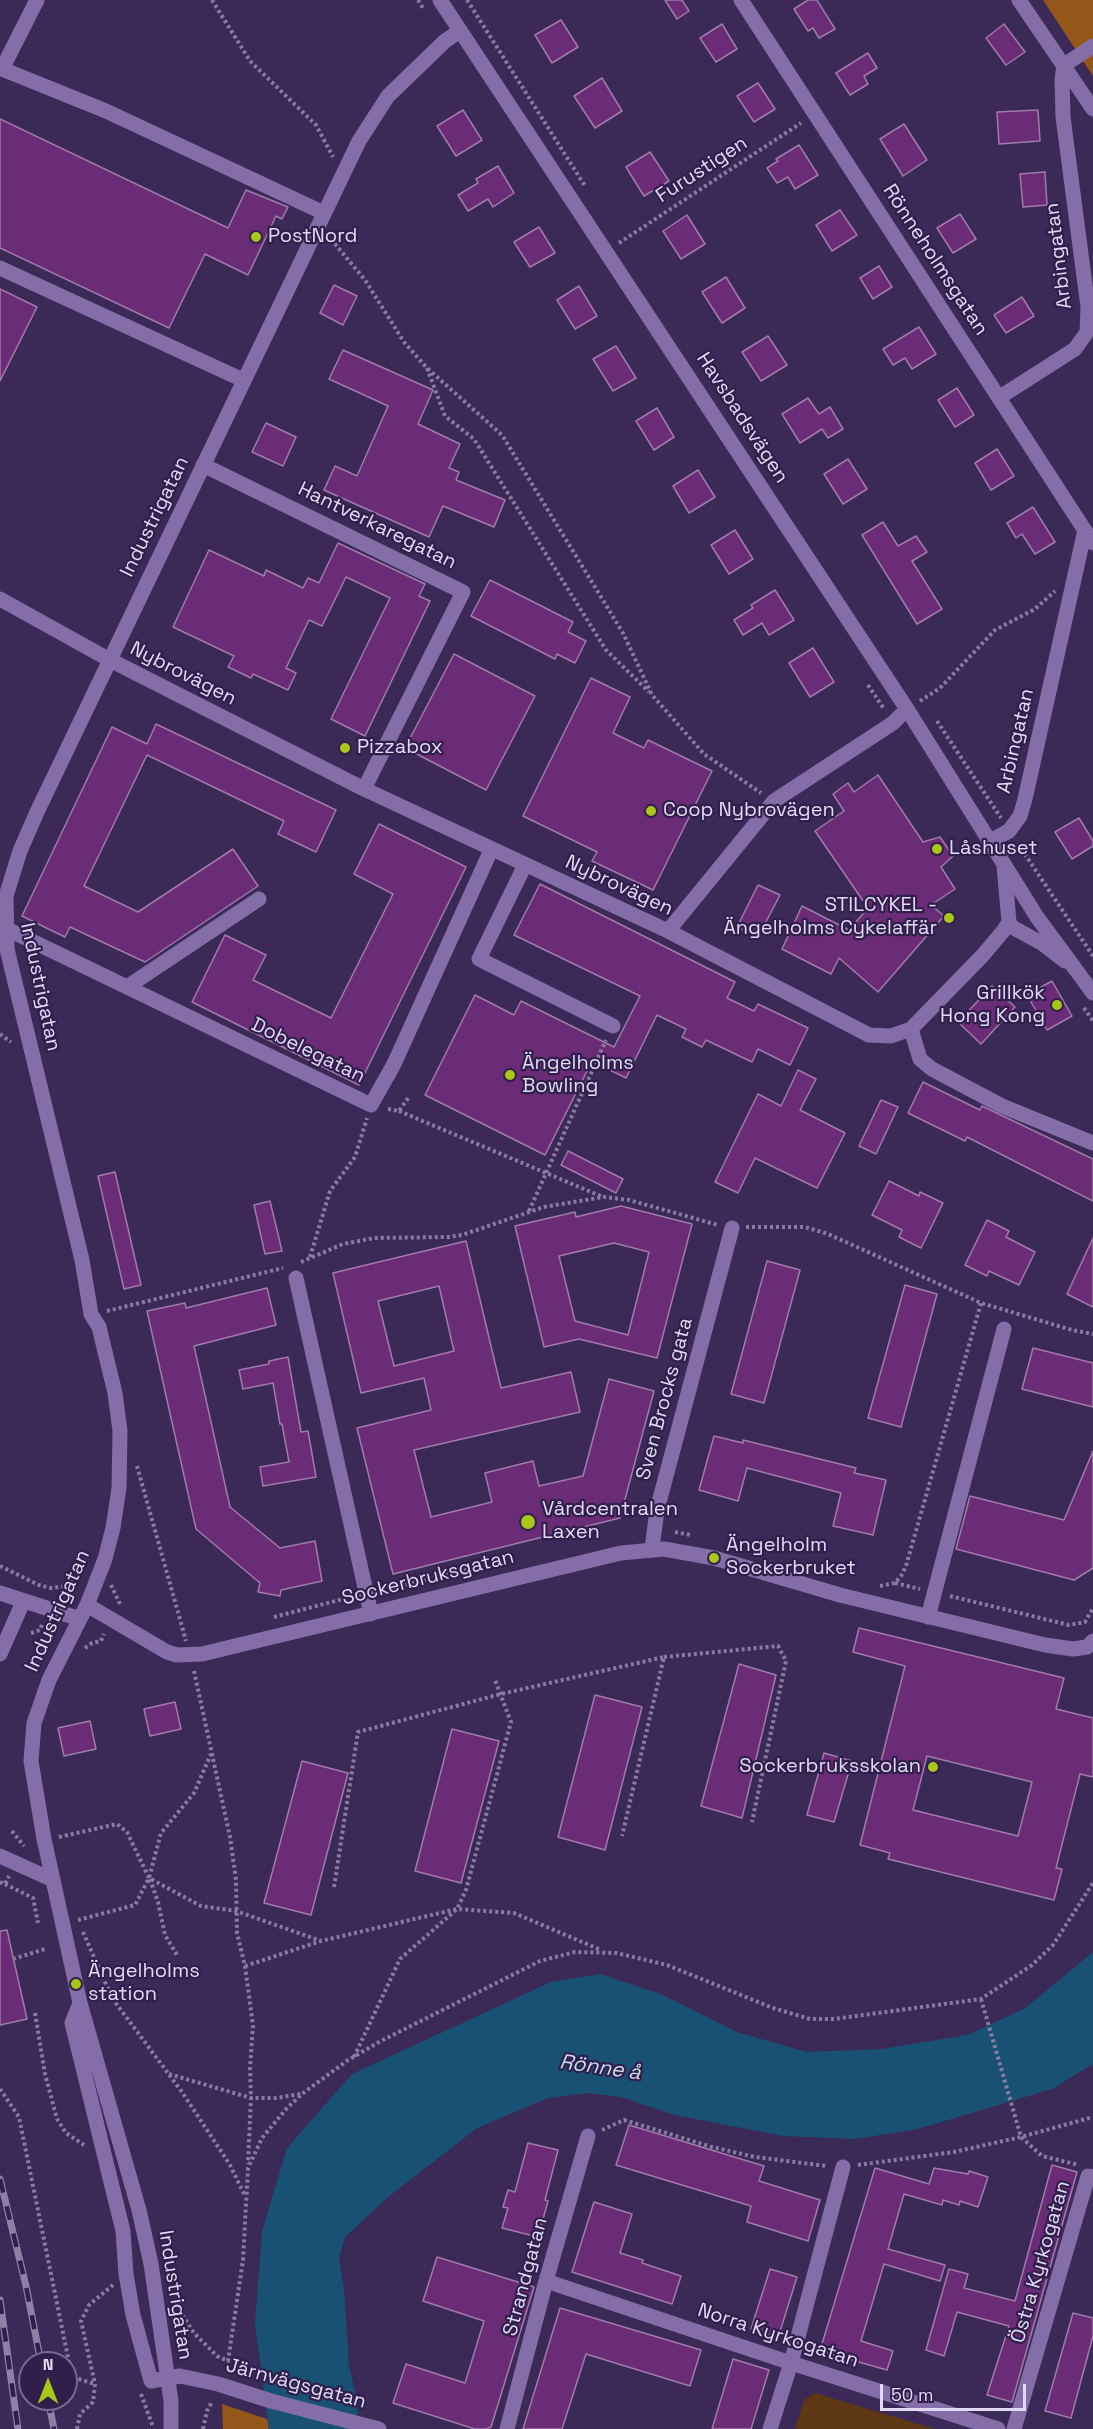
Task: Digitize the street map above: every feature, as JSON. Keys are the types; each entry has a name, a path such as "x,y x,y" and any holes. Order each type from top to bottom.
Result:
{"street":[{"path":"37,0 2,69 106,111 321,219"},
{"name":"Havsbadsvägen","path":"440,0 907,709 1003,863 1093,993"},
{"name":"Rönneholmsgatan","path":"741,0 1089,537"},
{"path":"1019,0 1093,109"},
{"name":"Industrigatan","path":"80,2003 72,2023 123,2231 126,2274 133,2315 152,2381 167,2378 151,2264 139,2210 80,2003 36,1802 31,1761 34,1723 49,1680 98,1580 113,1528 120,1441 115,1393 99,1327 91,1314 82,1260 7,950 6,896 20,851 359,141 388,96 445,41 460,31"},
{"path":"1064,65 1093,46"},
{"name":"Arbingatan","path":"1000,397 1066,356 1075,349 1087,332 1088,308 1084,270 1063,117 1064,65"},
{"path":"0,268 243,380"},
{"name":"Hantverkaregatan","path":"203,465 463,592 364,789"},
{"name":"Arbingatan","path":"990,841 1009,831 1020,816 1076,569 1089,537"},
{"name":"Nybrovägen","path":"0,599 110,660 364,789 668,931 869,1035 891,1036 912,1029"},
{"path":"668,931 774,801 894,723 907,709"},
{"name":"Dobelegatan","path":"5,928 371,1105 394,1064 491,850"},
{"name":"Havsbadsvägen","path":"1003,863 1014,925 1043,944 1083,976"},
{"path":"525,865 479,959 613,1026"},
{"path":"127,987 259,899"},
{"path":"1014,925 1011,910 1020,904 1026,904 1036,913 1033,928 1014,925 1005,930 912,1029 920,1059 932,1069 1002,1107 1093,1143"},
{"name":"Sven Brocks gata","path":"652,1548 653,1531 732,1228"},
{"path":"296,1278 371,1614"},
{"path":"928,1617 1004,1329"},
{"name":"Sockerbruksgatan","path":"87,1605 166,1652 190,1655 621,1553 652,1548 679,1550 714,1558 840,1595 1058,1648 1083,1648 1093,1641"},
{"path":"0,1593 80,1619"},
{"path":"0,1654 23,1602"},
{"path":"0,1856 53,1880"},
{"name":"Strandgatan","path":"507,2429 546,2281 588,2136"},
{"path":"770,2429 791,2363 843,2167"},
{"name":"Östra Kyrkogatan","path":"1014,2429 1091,2173"},
{"name":"Norra Kyrkogatan","path":"546,2281 998,2429"},
{"name":"Järnvägsgatan","path":"167,2378 180,2376 218,2384 271,2401 376,2428"},
{"path":"167,2378 171,2402 171,2429"}],"path":[{"path":"212,0 250,61 316,125 342,175"},
{"path":"418,0 428,16"},
{"name":"Furustigen","path":"607,251 814,115"},
{"path":"321,219 365,280 404,342 427,368 502,435 623,633 652,695"},
{"path":"427,368 445,416 474,439 606,650 652,695 704,754 774,801"},
{"path":"907,709 940,688 995,630 1035,609 1076,569"},
{"path":"867,684 894,723"},
{"path":"1072,925 1093,956"},
{"path":"529,1212 613,1026"},
{"path":"310,1258 330,1191 356,1156 371,1105"},
{"path":"399,1111 604,1197"},
{"path":"91,1314 294,1266 343,1244 374,1238 462,1235 529,1212 577,1200 604,1197 629,1200 732,1228 805,1227 828,1234 981,1303 1093,1334"},
{"path":"895,1583 906,1566 981,1303"},
{"path":"120,1441 138,1469 186,1638 230,1837 236,1880 237,1933 245,1966 253,2026 243,2260 228,2361 217,2356 194,2333 181,2313 171,2256"},
{"path":"653,1531 702,1537"},
{"path":"267,1619 366,1593 491,1565"},
{"path":"0,1566 39,1585 51,1588 67,1586 80,1574 114,1587 118,1603 101,1641 92,1642 82,1650"},
{"path":"870,1584 884,1586 895,1583 1069,1625 1085,1622 1093,1608"},
{"path":"118,1603 127,1608"},
{"path":"333,1887 358,1732 501,1694 664,1657 778,1646 786,1661 752,1822"},
{"path":"622,1836 664,1657"},
{"path":"354,2057 399,1959 457,1909 466,1890 511,1722 495,1680"},
{"path":"78,1920 135,1905 150,1878 161,1833 194,1793 211,1753"},
{"path":"60,1837 117,1824 127,1832 150,1878 165,1935 177,1955"},
{"path":"57,1825 62,1847"},
{"path":"12,1831 24,1846"},
{"path":"150,1878 201,1905 236,1911 321,1941"},
{"path":"245,1966 321,1941 457,1909 514,1913 605,1951 667,1965 773,2008 810,2019 834,2019 981,1999 1032,1965 1053,1945 1093,1883"},
{"path":"5,1884 33,1898 38,1923"},
{"path":"76,1910 78,1920 111,1998 168,2073 230,2165 245,2196"},
{"path":"13,1959 45,1949"},
{"path":"248,2168 262,2138 286,2108 322,2078 354,2057 379,2042 540,1961 575,1952 605,1951"},
{"path":"981,1999 1021,2137 1042,2156 1091,2173"},
{"path":"35,2013 45,2074 57,2119 66,2133 85,2146"},
{"path":"168,2073 251,2098 276,2098 302,2094"},
{"path":"0,2089 19,2117 72,2377 95,2384"},
{"path":"588,2136 624,2120 712,2147 755,2157 809,2165 843,2167 954,2152 1021,2137 1093,2117"},
{"path":"77,2429 80,2414 93,2402 95,2384 81,2321 89,2305 113,2285 111,2273"},
{"path":"203,2429 207,2411 212,2402"}],"shaded area":[{"path":"1043,0 1093,0 1093,76"},
{"path":"815,2393 935,2429 795,2429 804,2400"},
{"path":"222,2404 267,2419 269,2429 223,2429"}],"water":[{"name":"Rönne å","path":"1093,1952 1093,2064 1052,2089 918,2129 855,2139 783,2136 675,2115 621,2097 588,2093 548,2098 477,2128 388,2197 345,2237 339,2258 344,2289 349,2366 356,2396 359,2429 269,2429 255,2324 262,2231 287,2148 352,2074 551,1982 600,1974 663,1995 737,2032 807,2052 882,2049 967,2035 1024,2009"}],"building":[{"path":"665,0 682,0 689,11 677,19"},
{"path":"808,0 817,0 835,29 819,38 813,28 808,31 794,9"},
{"path":"561,20 578,47 552,63 535,35"},
{"path":"722,24 737,49 716,62 700,38"},
{"path":"1004,24 1025,52 1006,65 986,38"},
{"path":"868,53 877,68 864,76 868,84 850,95 836,73"},
{"path":"602,78 622,111 595,128 574,96"},
{"path":"758,83 775,109 754,122 737,96"},
{"path":"463,110 482,140 456,156 437,126"},
{"path":"1038,110 1040,141 999,144 997,112"},
{"path":"0,119 228,228 246,190 288,207 282,219 276,216 248,275 205,254 169,328 0,248"},
{"path":"904,124 927,160 903,176 880,139"},
{"path":"799,145 818,175 795,189 788,177 777,183 767,168 778,161 776,159"},
{"path":"650,152 669,181 644,196 626,167"},
{"path":"498,166 514,193 493,207 488,199 468,211 458,195 478,183 476,179"},
{"path":"1045,172 1047,205 1023,207 1020,174"},
{"path":"840,210 857,235 832,251 816,225"},
{"path":"960,214 976,239 953,253 937,228"},
{"path":"687,215 705,244 681,259 663,231"},
{"path":"539,227 555,253 530,267 514,242"},
{"path":"879,266 892,287 873,299 860,278"},
{"path":"726,277 745,308 722,323 702,292"},
{"path":"334,285 357,296 343,325 320,313"},
{"path":"579,286 597,316 575,329 557,300"},
{"path":"0,289 37,307 0,381"},
{"path":"1022,297 1034,316 1006,333 994,315"},
{"path":"919,327 936,354 912,369 905,358 893,365 883,349"},
{"path":"768,336 787,365 761,381 742,352"},
{"path":"616,346 636,378 613,391 593,359"},
{"path":"343,350 433,390 418,424 460,444 449,468 459,472 456,480 505,500 494,527 443,506 429,537 324,490 335,466 357,476 388,406 329,379"},
{"path":"957,388 974,415 955,427 938,400"},
{"path":"808,398 819,414 830,407 843,429 828,438 822,429 800,443 782,414"},
{"path":"657,408 674,437 654,450 636,421"},
{"path":"266,423 296,437 283,466 252,452"},
{"path":"997,449 1014,476 991,490 975,463"},
{"path":"848,459 867,489 843,504 824,474"},
{"path":"698,470 715,497 689,513 673,486"},
{"path":"1033,507 1055,542 1035,554 1022,534 1016,538 1007,523"},
{"path":"883,522 898,546 916,536 927,552 912,561 942,609 917,624 862,535"},
{"path":"735,530 753,559 729,574 711,545"},
{"path":"338,543 425,584 419,596 430,601 365,736 331,719 390,598 346,577 322,626 309,620 286,668 296,673 288,690 253,674 251,678 228,667 234,656 173,627 209,550 264,576 266,570 303,588 308,578 319,583"},
{"path":"490,580 573,622 568,632 586,641 575,663 557,654 555,659 471,616"},
{"path":"775,590 794,620 769,635 762,623 743,635 734,620 753,608 751,605"},
{"path":"813,648 834,682 810,697 789,663"},
{"path":"454,654 535,696 486,790 405,748"},
{"path":"591,678 630,697 613,733 644,748 648,740 712,771 653,890 592,861 597,852 523,816"},
{"path":"156,724 336,810 316,852 278,834 284,821 147,755 84,886 138,912 233,849 258,886 145,962 70,927 65,937 22,916 112,727 147,744"},
{"path":"878,775 923,842 940,837 953,856 941,867 955,889 931,905 944,916 878,992 839,958 831,974 782,949 802,906 849,930 868,908 815,831 844,811 833,794 848,783 854,792"},
{"path":"1079,818 1093,841 1093,846 1072,859 1055,832"},
{"path":"379,824 466,867 359,1085 192,1002 225,935 266,955 253,980 331,1018 393,894 354,874"},
{"path":"540,884 735,982 727,998 754,1011 758,1004 808,1028 790,1065 758,1049 752,1062 706,1040 702,1047 682,1037 686,1029 657,1015 626,1078 592,1061 545,1155 425,1095 475,995 514,1015 521,1001 614,1047 640,996 514,935"},
{"path":"758,885 780,895 758,937 737,927"},
{"path":"1052,981 1072,1016 1047,1030 1027,995"},
{"path":"992,986 1015,1007 981,1044 958,1022"},
{"path":"798,1070 816,1079 800,1110 845,1133 817,1188 755,1158 738,1193 715,1182 758,1094 781,1106"},
{"path":"923,1082 980,1110 982,1106 1093,1159 1093,1201 967,1137 965,1141 908,1113"},
{"path":"881,1100 898,1107 876,1154 859,1146"},
{"path":"568,1151 623,1179 616,1193 561,1165"},
{"path":"115,1172 141,1285 124,1289 98,1176"},
{"path":"889,1181 919,1196 920,1192 943,1203 921,1248 899,1237 902,1230 872,1215"},
{"path":"270,1201 282,1251 265,1254 254,1205"},
{"path":"621,1206 692,1224 657,1358 579,1339 544,1347 515,1226 575,1212 576,1217","holes":["614,1243 649,1252 628,1335 575,1321 559,1256"]},
{"path":"987,1220 1009,1231 1006,1237 1035,1252 1019,1285 989,1271 987,1276 965,1265"},
{"path":"1093,1238 1093,1307 1067,1294"},
{"path":"466,1241 501,1388 571,1372 580,1412 414,1450 431,1517 492,1502 485,1473 533,1461 539,1486 583,1476 609,1379 654,1391 620,1518 393,1574 357,1428 431,1410 424,1378 361,1393 333,1273","holes":["439,1286 454,1351 394,1366 378,1301"]},
{"path":"767,1261 800,1270 764,1403 731,1394"},
{"path":"905,1285 937,1294 901,1427 868,1418"},
{"path":"267,1288 276,1325 194,1346 230,1507 280,1548 315,1541 322,1581 281,1590 280,1596 258,1592 260,1583 196,1529 147,1311 185,1303 186,1308"},
{"path":"1033,1348 1093,1363 1093,1407 1022,1389"},
{"path":"288,1357 301,1432 308,1431 316,1477 263,1486 260,1467 289,1462 282,1424 280,1424 273,1383 243,1389 239,1370 269,1364 269,1361"},
{"path":"714,1436 743,1443 743,1440 856,1468 854,1473 886,1480 873,1535 833,1526 841,1493 747,1468 738,1501 699,1490"},
{"path":"1093,1451 1093,1568 1074,1580 956,1549 970,1496 1064,1520"},
{"path":"859,1628 1064,1678 1056,1709 1093,1718 1093,1777 1080,1774 1056,1868 1062,1869 1054,1900 888,1859 890,1853 860,1845 905,1666 853,1652","holes":["927,1756 1032,1782 1018,1836 913,1810"]},
{"path":"739,1664 776,1675 742,1818 701,1806"},
{"path":"595,1695 642,1707 605,1850 558,1837"},
{"path":"175,1702 181,1729 150,1736 144,1709"},
{"path":"90,1721 96,1749 64,1756 58,1728"},
{"path":"452,1729 499,1741 461,1883 415,1871"},
{"path":"824,1753 852,1761 834,1822 807,1815"},
{"path":"302,1761 348,1773 311,1915 264,1903"},
{"path":"7,1930 27,2019 0,2025 0,1931"},
{"path":"629,2125 764,2166 759,2181 820,2200 808,2241 747,2222 751,2206 616,2165"},
{"path":"528,2143 558,2150 538,2237 502,2228 508,2208 503,2207 508,2190 515,2192"},
{"path":"1052,2165 1077,2172 1012,2402 987,2395 1009,2326 957,2312 944,2356 926,2350 949,2269 968,2274 964,2288 1015,2301"},
{"path":"875,2168 929,2184 934,2168 968,2174 969,2171 988,2177 978,2207 960,2201 959,2205 943,2200 942,2205 904,2194 888,2249 945,2265 940,2281 884,2264 861,2341 893,2351 887,2370 827,2353 822,2344"},
{"path":"594,2202 632,2214 620,2253 681,2276 672,2304 572,2272"},
{"path":"437,2257 534,2287 491,2427 486,2429 475,2429 393,2403 406,2364 465,2383 484,2321 423,2301"},
{"path":"770,2269 797,2277 778,2338 751,2329"},
{"path":"560,2308 701,2350 690,2386 586,2354 562,2429 523,2429"},
{"path":"1073,2313 1093,2318 1093,2336 1071,2418 1045,2411"},
{"path":"733,2359 769,2370 751,2429 712,2429"}],"railway":[{"path":"0,2179 26,2286 39,2351"},
{"path":"0,2300 18,2429"},
{"path":"50,2411 54,2429"}],"place":[{"name":"PostNord","path":"256,237"},
{"name":"Pizzabox","path":"345,748"},
{"name":"Coop Nybrovägen","path":"651,811"},
{"name":"Låshuset","path":"937,849"},
{"name":"STILCYKEL - Ängelholms Cykelaffär","path":"949,918"},
{"name":"Grillkök Hong Kong","path":"1057,1005"},
{"name":"Ängelholms Bowling","path":"510,1075"},
{"name":"Vårdcentralen Laxen","path":"528,1522"},
{"name":"Ängelholm Sockerbruket","path":"714,1558"},
{"name":"Sockerbruksskolan","path":"933,1767"},
{"name":"Ängelholms station","path":"76,1984"}]}
